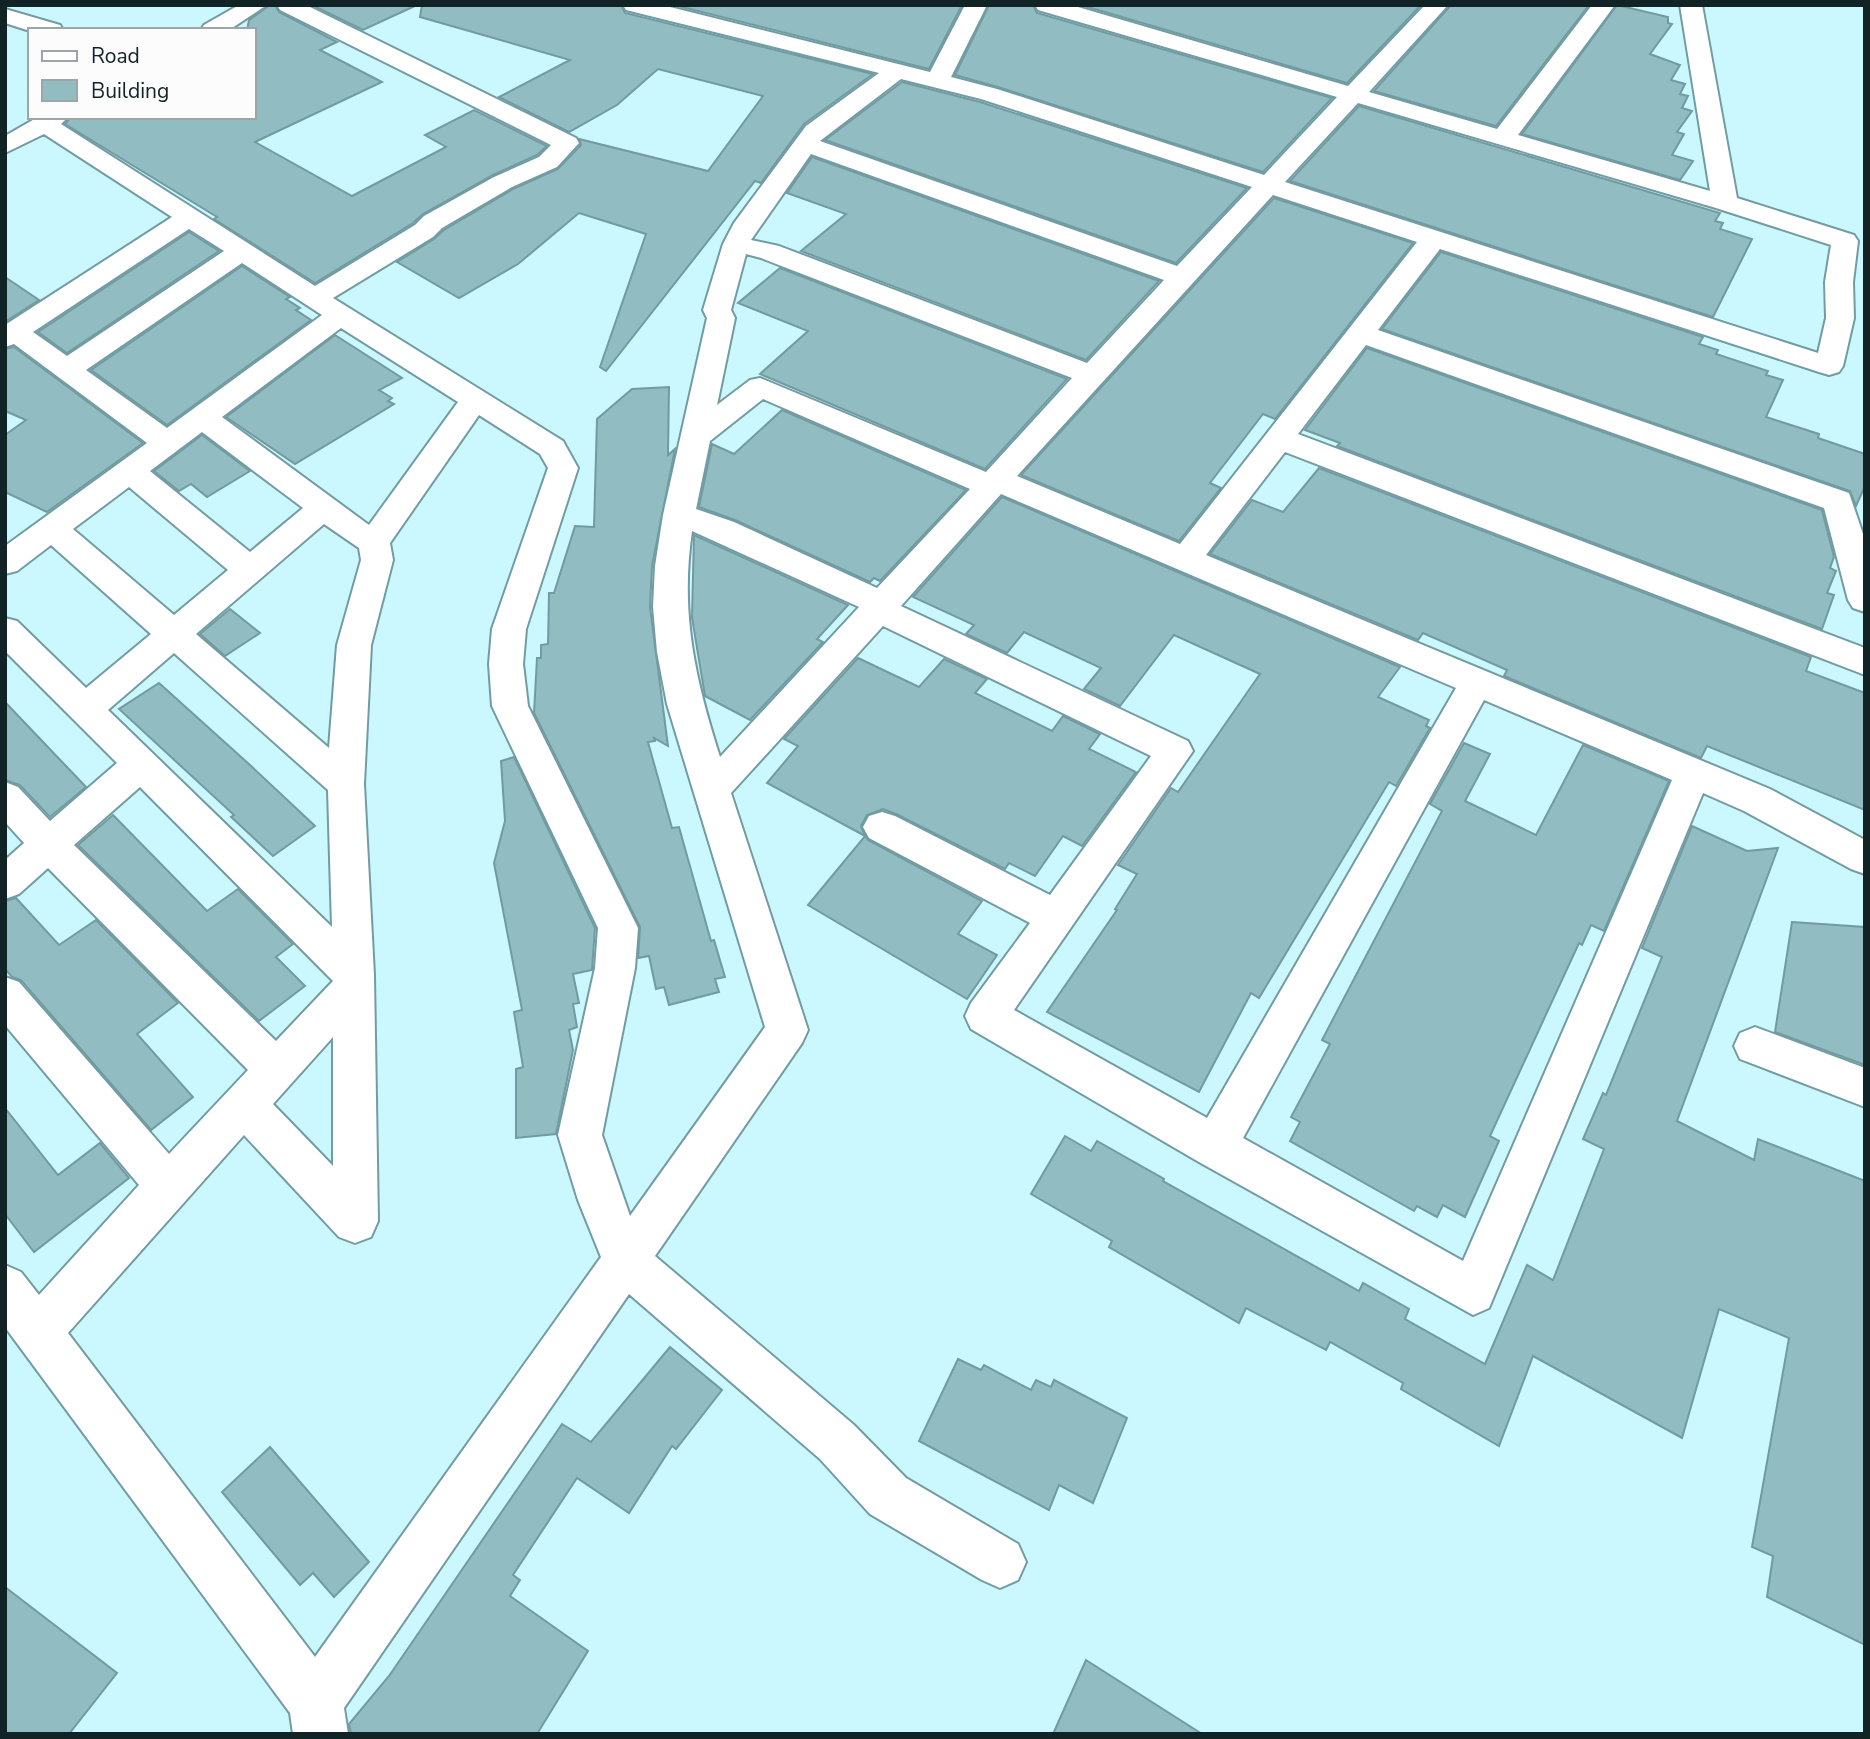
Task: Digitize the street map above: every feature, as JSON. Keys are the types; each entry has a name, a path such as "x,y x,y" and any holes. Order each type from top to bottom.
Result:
{"street":[{"path":"216,28 256,5"},
{"path":"5,563 201,416 327,306 456,208 503,182 548,162 567,143 288,5"},
{"path":"634,5 989,94 1829,366 1840,318 1839,282 1845,241 1725,203 1046,5"},
{"path":"711,24 729,5"},
{"path":"937,81 976,5"},
{"path":"1402,5 1434,9"},
{"path":"1503,138 1604,5"},
{"path":"1691,5 1725,203"},
{"path":"713,789 1182,277 1434,9"},
{"path":"5,16 45,28"},
{"path":"5,1289 318,1718 626,1261 787,1030 685,704 674,652 670,607 671,566 679,515 721,318 718,310 736,244 743,229 815,131 897,71"},
{"path":"5,146 51,120 190,218 552,448 564,468 509,629 506,664 510,706 618,928 615,968 580,1135 600,1200 626,1261 836,1442 888,1496 1000,1562"},
{"path":"806,144 1182,277"},
{"path":"166,442 67,369 10,335 190,218"},
{"path":"1185,561 1434,238"},
{"path":"736,244 770,252 1093,376"},
{"path":"67,369 242,251"},
{"path":"1362,334 1838,501 1865,600"},
{"path":"697,436 760,387 1477,681 1757,800 1865,858"},
{"path":"244,1104 355,1221 354,981 346,785 354,645 377,560 374,542 476,398"},
{"path":"201,416 357,533 374,542"},
{"path":"1279,438 1865,662"},
{"path":"128,470 249,569"},
{"path":"85,709 323,508"},
{"path":"679,515 723,530 1175,751 986,1016 1473,1292 1693,774"},
{"path":"52,527 346,785"},
{"path":"5,630 142,763 354,981"},
{"path":"1214,1147 1477,681"},
{"path":"5,884 142,763"},
{"path":"5,797 276,1070"},
{"path":"882,827 1057,918"},
{"path":"37,1332 354,981"},
{"path":"5,995 168,1186"},
{"path":"1755,1046 1865,1088"}],"building":[{"path":"270,5 275,5 279,12 337,42 320,50 382,82 255,142 352,196 446,147 425,135 474,110 547,146 537,155 493,175 423,214 413,223 315,283 214,219 217,217 65,124 69,119 256,119 256,28 247,28 249,20"},
{"path":"312,5 417,5 363,30"},
{"path":"422,5 621,5 625,13 873,74 804,124 761,183 755,181 606,371 600,367 646,234 579,213 518,264 459,298 397,262 513,189 558,169 581,145 579,139 708,171 763,96 658,69 617,105 569,132 499,97 570,60 420,17"},
{"path":"674,5 962,5 929,69"},
{"path":"989,5 1033,5 1037,13 1332,98 1263,172 955,75"},
{"path":"1081,5 1421,5 1347,83"},
{"path":"1451,5 1589,5 1496,126 1374,91"},
{"path":"1617,5 1668,17 1668,23 1672,24 1650,54 1680,65 1671,80 1685,84 1680,94 1688,96 1682,108 1692,111 1677,132 1684,134 1672,155 1693,161 1680,180 1522,134"},
{"path":"902,82 980,102 1247,188 1176,263 825,140"},
{"path":"1359,106 1720,213 1715,221 1723,223 1720,229 1752,239 1713,317 1290,181"},
{"path":"812,157 1159,281 1086,360 801,251 846,214 787,193"},
{"path":"1274,198 1413,243 1275,419 1263,414 1210,483 1221,488 1179,541 1021,475"},
{"path":"189,232 219,251 67,353 38,332"},
{"path":"1441,252 1703,337 1699,344 1718,350 1716,354 1768,371 1766,375 1783,380 1766,417 1819,434 1818,438 1865,454 1865,486 1856,506 1850,491 1382,329"},
{"path":"242,266 290,297 286,299 300,308 296,310 311,320 167,425 91,370"},
{"path":"780,268 1067,379 985,469 760,374 808,331 738,303"},
{"path":"5,277 39,300 5,322"},
{"path":"335,335 402,378 379,390 392,398 388,401 394,404 295,464 226,417"},
{"path":"14,347 143,443 47,512 5,492 5,435 26,420 5,411 5,349"},
{"path":"1367,348 1822,510 1834,557 1830,568 1836,571 1827,593 1834,595 1822,629 1337,446 1340,443 1305,430"},
{"path":"669,387 668,455 675,449 652,566 650,607 668,746 654,738 655,741 648,742 672,828 679,827 711,941 714,940 725,977 715,979 719,992 669,1005 664,987 656,989 649,956 638,958 640,927 534,713 537,658 541,658 541,645 548,644 549,593 554,593 575,526 594,527 597,419 632,389"},
{"path":"782,410 966,490 880,581 874,578 870,582 735,520 699,507 712,444 734,454"},
{"path":"202,435 250,471 207,497 191,484 179,491 154,471"},
{"path":"1319,468 1811,657 1806,671 1865,693 1865,810 1707,746 1701,758 1504,676 1507,670 1423,633 1418,640 1210,554 1252,500 1283,512"},
{"path":"1002,497 1400,667 1378,697 1429,720 1426,726 1430,728 1396,786 1389,782 1259,998 1251,993 1199,1092 1047,1012 1117,910 1115,909 1137,874 1118,865 1171,788 1178,792 1260,674 1174,635 1120,706 1084,689 1101,668 1024,632 1007,653 966,634 974,625 913,597"},
{"path":"694,535 848,605 817,639 823,642 750,720 705,696 692,618"},
{"path":"230,609 260,633 225,656 200,634"},
{"path":"858,658 919,687 944,659 987,679 975,693 1052,731 1063,716 1100,734 1089,749 1136,772 1082,846 1063,836 1035,876 1009,863 1005,869 883,809 867,815 861,826 865,836 767,783 798,746 784,739"},
{"path":"159,683 315,826 273,856 231,817 234,815 119,709"},
{"path":"5,702 86,787 50,817 20,785 5,780"},
{"path":"1464,743 1490,754 1465,801 1536,835 1583,745 1669,781 1604,931 1591,925 1582,945 1579,943 1490,1136 1499,1141 1465,1217 1443,1205 1437,1217 1417,1206 1414,1211 1290,1141 1300,1122 1291,1117 1330,1044 1322,1040 1442,811 1430,804"},
{"path":"514,757 595,928 592,970 573,974 579,1003 573,1004 577,1027 569,1030 573,1050 556,1134 516,1138 516,1069 523,1067 514,1012 522,1010 494,863 505,821 501,761"},
{"path":"113,815 207,911 238,889 293,944 276,957 305,986 259,1021 78,845"},
{"path":"1692,826 1747,851 1778,848 1677,1121 1754,1160 1758,1139 1865,1181 1865,1645 1767,1597 1773,1556 1752,1547 1789,1338 1719,1309 1682,1438 1533,1356 1499,1446 1401,1389 1403,1383 1330,1342 1326,1350 1246,1308 1239,1323 1109,1247 1112,1241 1031,1194 1065,1136 1091,1151 1097,1141 1359,1291 1363,1283 1409,1309 1405,1319 1485,1364 1527,1265 1553,1280 1604,1149 1583,1139 1603,1093 1606,1095 1662,957 1642,948"},
{"path":"865,836 982,901 958,934 997,955 967,999 808,905"},
{"path":"16,898 59,945 96,920 178,1003 137,1034 193,1097 151,1130 21,980 12,977 5,969 5,901"},
{"path":"1792,922 1865,927 1865,1065 1775,1032"},
{"path":"5,1108 58,1175 100,1143 129,1178 34,1252 5,1214"},
{"path":"670,1347 722,1390 676,1449 672,1446 629,1513 577,1478 513,1575 520,1580 510,1596 588,1651 537,1734 351,1734 349,1724 389,1676 562,1424 591,1442"},
{"path":"958,1359 981,1370 984,1365 1031,1390 1036,1380 1051,1387 1054,1380 1127,1418 1093,1503 1059,1485 1049,1510 919,1441"},
{"path":"270,1447 369,1562 334,1597 313,1573 300,1585 222,1492"},
{"path":"5,1587 117,1673 69,1734 5,1734"},
{"path":"1086,1660 1202,1734 1053,1734"}]}
